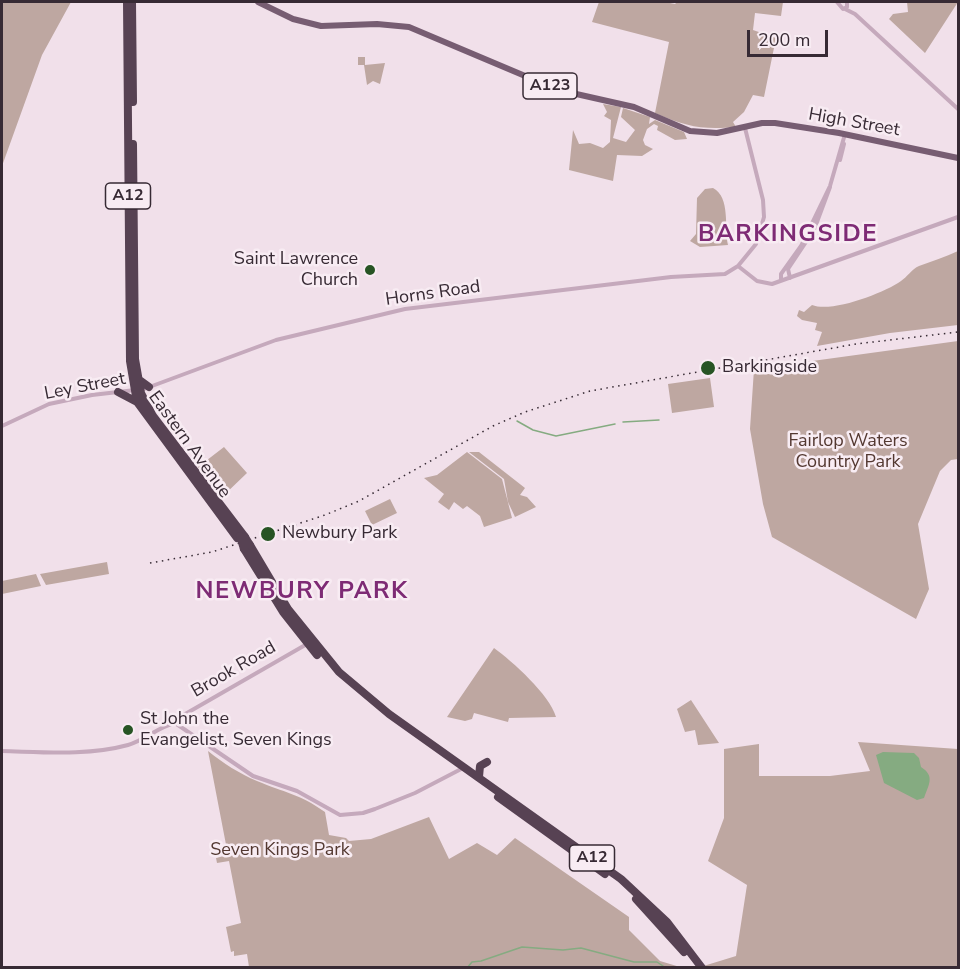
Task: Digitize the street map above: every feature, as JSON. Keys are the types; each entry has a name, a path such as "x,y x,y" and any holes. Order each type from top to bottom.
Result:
{"highway":[{"name":"Eastern Avenue","path":"127,2 130,361 154,417 235,523 247,528 241,536"},
{"name":"Eastern Avenue","path":"132,2 135,359 141,389 137,402 152,425 241,536 288,609 339,672 372,702 463,769"},
{"path":"135,359 133,371 136,387 141,389 138,395 152,425"},
{"path":"118,392 137,402"},
{"name":"A12","path":"257,562 261,575 307,644 335,675 362,700 463,769 618,883 663,926 695,968"},
{"path":"479,777 478,769 487,762"},
{"name":"A12","path":"463,769 479,777 629,886 667,922 702,968"}],"main road":[{"name":"A123","path":"258,2 293,19 321,26 382,24 409,27 563,91 634,107 690,131 717,133 745,128"},
{"name":"High Street","path":"745,128 766,123 844,134 958,158"}],"street":[{"path":"837,2 858,16 942,97 958,109"},
{"path":"845,9 847,2"},
{"path":"745,128 764,212 756,244 738,267 761,283 790,278 958,217"},
{"path":"790,278 788,269 814,230 830,186 844,134"},
{"path":"781,281 781,274 801,246 830,186"},
{"name":"Horns Road","path":"141,389 276,340 405,309 671,276 716,275 738,267"},
{"name":"Ley Street","path":"2,426 50,404 141,389"},
{"name":"Brook Road","path":"179,724 180,717 307,644"},
{"path":"2,751 73,752 120,747 137,742 169,725 179,724 240,769 261,779 297,790 340,815 368,812 463,769"}],"green space":[{"path":"2,2 71,2 42,55 2,166"},
{"path":"599,2 675,4 677,2 783,2 781,16 755,13 753,30 776,38 764,97 753,95 744,112 733,122 736,127 695,126 655,113 669,42 592,22"},
{"path":"907,2 958,2 925,53 889,19 893,14 908,12"},
{"path":"358,57 365,57 365,65 385,63 380,84 373,81 367,85 364,65 358,65"},
{"path":"603,104 621,107 613,138 626,142 635,130 621,117 623,108 650,117 649,124 655,120 684,132 687,139 675,140 657,130 658,126 654,124 647,129 643,140 645,145 653,149 642,156 617,155 613,181 569,170 573,130 579,144 590,143 603,148 610,142 611,120 604,116 607,112"},
{"path":"713,188 719,192 725,206 728,245 700,247 690,241 696,234 697,198 705,189"},
{"path":"958,251 958,325 890,333 817,346 822,332 815,330 817,323 802,320 797,316 799,310 804,312 812,305 832,306 871,296 901,281 919,266"},
{"name":"Fairlop Waters Country Park","path":"958,341 958,459 951,460 940,471 918,524 929,589 916,619 772,537 763,504 750,429 754,369"},
{"path":"710,378 714,407 672,413 668,384"},
{"path":"224,447 247,473 222,497 198,467"},
{"path":"467,452 502,479 512,518 484,527 480,516 467,506 463,509 454,502 449,510 438,502 444,494 424,478 437,475"},
{"path":"469,452 479,452 525,488 520,495 527,497 536,507 515,517 508,502 504,479"},
{"path":"390,499 397,513 372,525 365,511"},
{"path":"107,562 109,574 46,585 40,574"},
{"path":"36,574 41,586 2,594 2,581"},
{"path":"494,648 538,689 556,717 509,718 508,722 474,713 472,719 465,721 447,717"},
{"path":"691,700 719,743 698,745 695,730 685,732 677,709"},
{"path":"858,742 958,749 958,967 697,968 736,956 747,885 708,861 724,818 724,749 759,744 759,776 830,776 870,771"},
{"name":"Seven Kings Park","path":"208,751 244,775 299,797 325,812 329,835 346,838 349,841 371,839 429,817 449,859 477,843 497,855 515,838 629,917 629,930 660,961 680,967 249,967 247,954 234,956 234,951 231,952 226,927 241,923 229,861 217,863 216,858 228,855"}],"shaded area":[{"path":"883,752 914,753 919,758 921,767 929,777 924,798 917,800 884,783 876,755"}],"waterway":[{"path":"623,422 659,420"},
{"path":"517,421 533,430 556,436 615,424"},
{"path":"467,968 472,962 522,947 563,950 581,948 634,962 657,962 666,968"}],"railway":[{"path":"150,563 212,552 325,515 359,501 493,426 525,412 590,391 856,344 958,332"}],"place":[{"name":"Saint Lawrence Church","path":"370,270"},
{"name":"Barkingside","path":"708,368"},
{"name":"Newbury Park","path":"268,534"},
{"name":"St John the Evangelist, Seven Kings","path":"128,730"}],"district":[{"name":"BARKINGSIDE","path":"788,235"},
{"name":"NEWBURY PARK","path":"302,592"}]}
